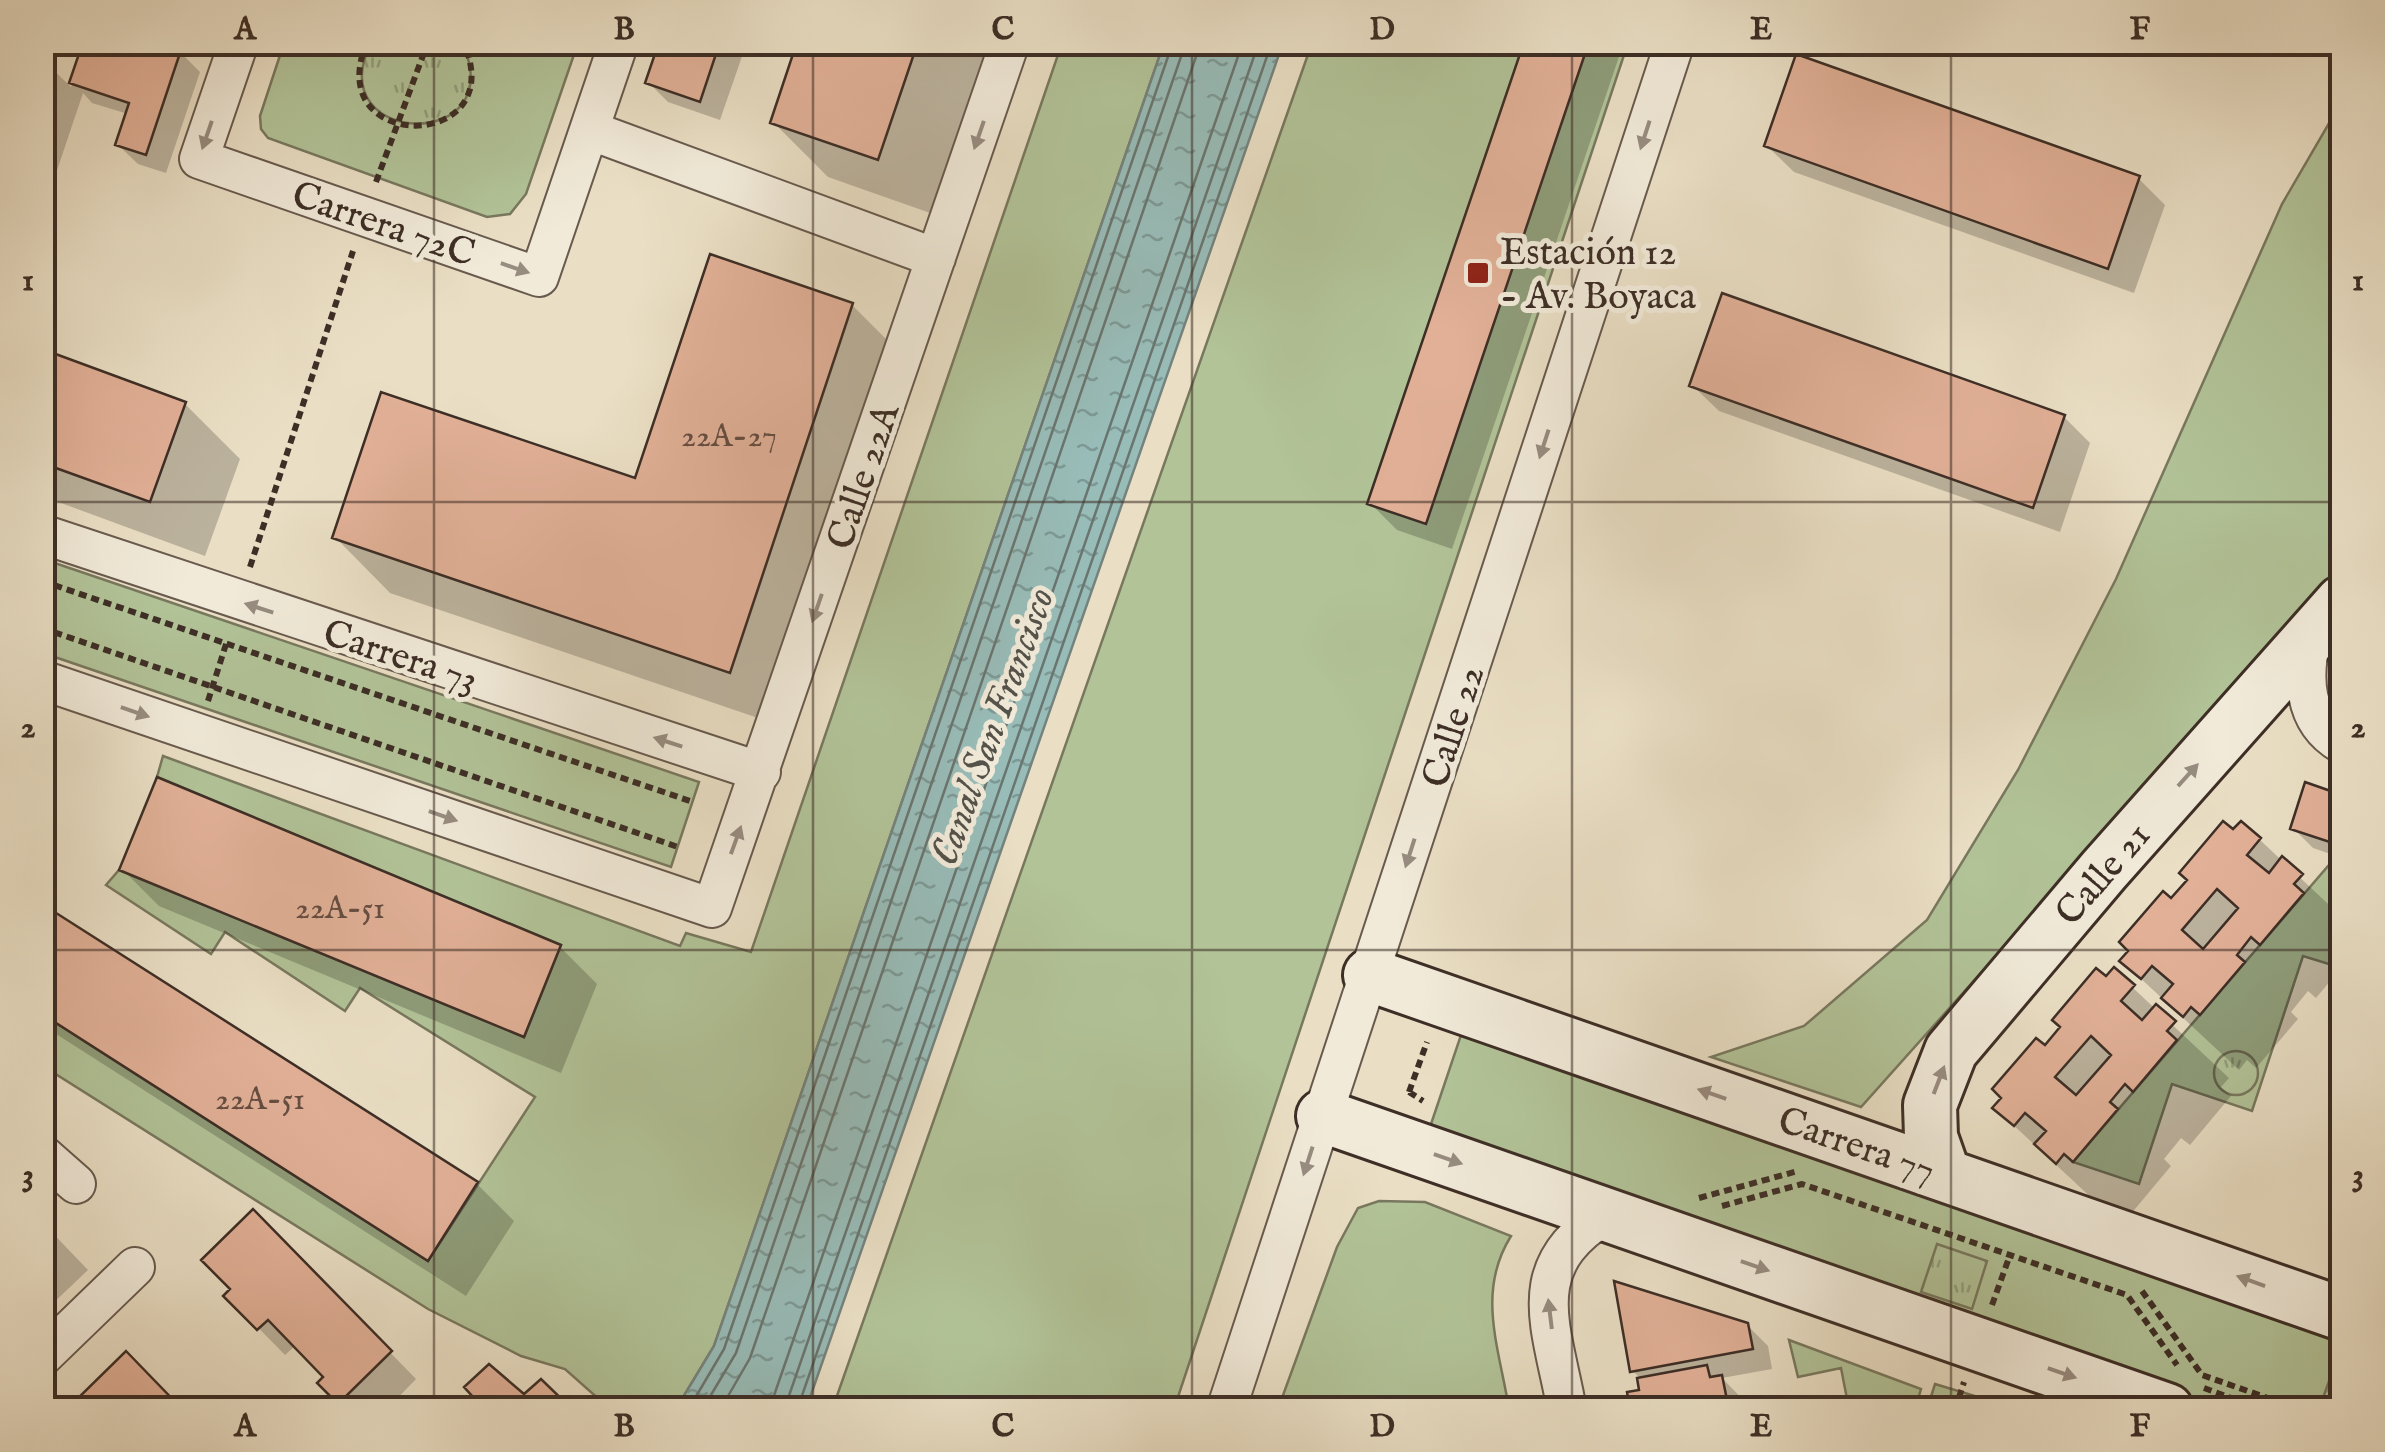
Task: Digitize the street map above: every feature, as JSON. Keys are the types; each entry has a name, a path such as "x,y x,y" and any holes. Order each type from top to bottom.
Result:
{"street":[{"name":"Carrera 72C","path":"239,42 199,159 539,277 618,42"},
{"name":"Calle 22A","path":"197,733 712,908 1010,42"},
{"name":"Calle 22","path":"1226,1410 1676,42"},
{"path":"589,130 936,258"},
{"name":"Carrera 73","path":"42,534 761,772"},
{"path":"2327,618 2304,668 2308,700 2318,723 2342,744"},
{"name":"Calle 21","path":"1944,1174 1931,1136 1930,1106 1951,1051 2327,618"},
{"path":"42,680 197,733"},
{"name":"Carrera 77","path":"1370,976 2342,1314"},
{"path":"1323,1116 1978,1344 2179,1387"},
{"path":"42,1154 76,1184"},
{"path":"1567,1410 1548,1304 1552,1268 1564,1248 1607,1214"},
{"path":"42,1357 135,1268"}],"path":[{"path":"368,42 360,59 364,96 375,110 398,124 426,128 458,110 472,75 463,42"},
{"path":"374,188 428,42"},
{"path":"197,733 358,236"},
{"path":"42,581 692,802"},
{"path":"42,628 678,847"},
{"path":"1409,1104 1409,1092 1433,1025"},
{"path":"1409,1092 1436,1108"},
{"path":"1681,1192 1700,1198 1808,1168"},
{"path":"1714,1208 1802,1184 2127,1295 2179,1387 2264,1410"},
{"path":"1955,1410 2028,1202"},
{"path":"2136,1283 2202,1374 2302,1410"}],"green space":[{"path":"284,43 578,43 526,194 510,214 487,217 268,138 261,129 260,116"},
{"path":"371,43 462,43 471,79 462,104 442,119 416,124 390,118 370,103 362,78"},
{"path":"1062,43 1164,43 714,1346 676,1409 610,1409 565,1369 521,1356 428,1309 43,1066 42,1014 428,1261 535,1097 360,988 345,1011 225,932 211,954 106,885 119,870 524,1037 561,945 157,777 163,756 680,946 686,933 751,952"},
{"path":"1312,43 1628,43 1174,1409 832,1410"},
{"path":"2342,101 2342,569 1861,1107 1711,1057 1804,1026 1927,920 2018,770 2116,579 2282,204"},
{"path":"43,559 699,782 671,867 43,653"},
{"path":"2335,858 2342,860 2342,968 2303,956 2252,1111 2172,1084 2139,1184 2073,1162"},
{"path":"1464,1026 2342,1334 2342,1409 2227,1409 1429,1130"},
{"path":"2236,1051 2252,1057 2258,1073 2252,1089 2236,1095 2220,1089 2214,1073 2220,1057"},
{"path":"1379,1201 1425,1202 1511,1236 1500,1257 1492,1299 1509,1409 1278,1409 1337,1247 1358,1208"},
{"path":"1937,1244 1987,1261 1972,1309 1921,1292"},
{"path":"1789,1340 1921,1389 1915,1409 1849,1409 1841,1368 1798,1377"},
{"path":"2336,1362 2342,1364 2342,1409 2320,1406"},
{"path":"1935,1384 1975,1396 1970,1409 1927,1409"}],"water":[{"name":"Canal San Francisco","path":"1164,43 1283,43 806,1409 676,1409 714,1346"}],"building":[{"path":"83,42 159,42 181,50 146,155 115,145 129,103 69,83"},
{"path":"659,42 720,42 700,102 645,83"},
{"path":"797,42 918,42 878,160 770,123"},
{"name":"Estación 12 - Av. Boyaca","path":"1524,42 1589,42 1426,524 1367,504"},
{"path":"1796,54 2140,176 2108,269 1764,146"},
{"path":"710,254 853,303 730,673 332,538 381,392 635,478"},
{"path":"1722,293 2065,415 2033,508 1689,386"},
{"path":"42,349 186,402 150,502 42,463"},
{"path":"157,777 561,945 524,1037 119,870"},
{"path":"2305,782 2342,795 2342,846 2290,829"},
{"path":"2223,821 2233,829 2241,821 2261,838 2247,855 2269,873 2282,856 2303,874 2294,884 2304,893 2260,945 2251,937 2237,955 2245,962 2200,1015 2191,1007 2183,1017 2161,998 2173,984 2152,966 2141,979 2119,961 2128,951 2119,942 2163,891 2171,898 2187,880 2179,873","holes":["2217,889 2238,908 2203,949 2182,930"]},
{"path":"42,904 478,1182 428,1261 42,1014"},
{"path":"2114,967 2135,985 2121,1001 2142,1020 2156,1004 2176,1021 2167,1031 2177,1040 2133,1092 2125,1084 2110,1102 2118,1109 2073,1162 2064,1154 2056,1164 2034,1144 2046,1131 2025,1113 2014,1126 1992,1108 2001,1098 1992,1089 2036,1038 2045,1045 2060,1027 2052,1020 2096,968 2106,976","holes":["2091,1036 2111,1055 2076,1095 2055,1077"]},
{"path":"253,1209 392,1351 338,1404 317,1383 323,1377 268,1320 257,1330 223,1296 230,1289 201,1260"},
{"path":"1614,1281 1748,1323 1753,1349 1630,1372"},
{"path":"126,1351 183,1410 79,1410 73,1403"},
{"path":"489,1364 524,1394 541,1379 573,1410 485,1410 464,1387"},
{"path":"1707,1365 1710,1377 1722,1375 1729,1410 1630,1410 1627,1392 1639,1390 1637,1378"}],"place":[{"name":"Estación 12 - Av. Boyaca","path":"1478,273"}]}
